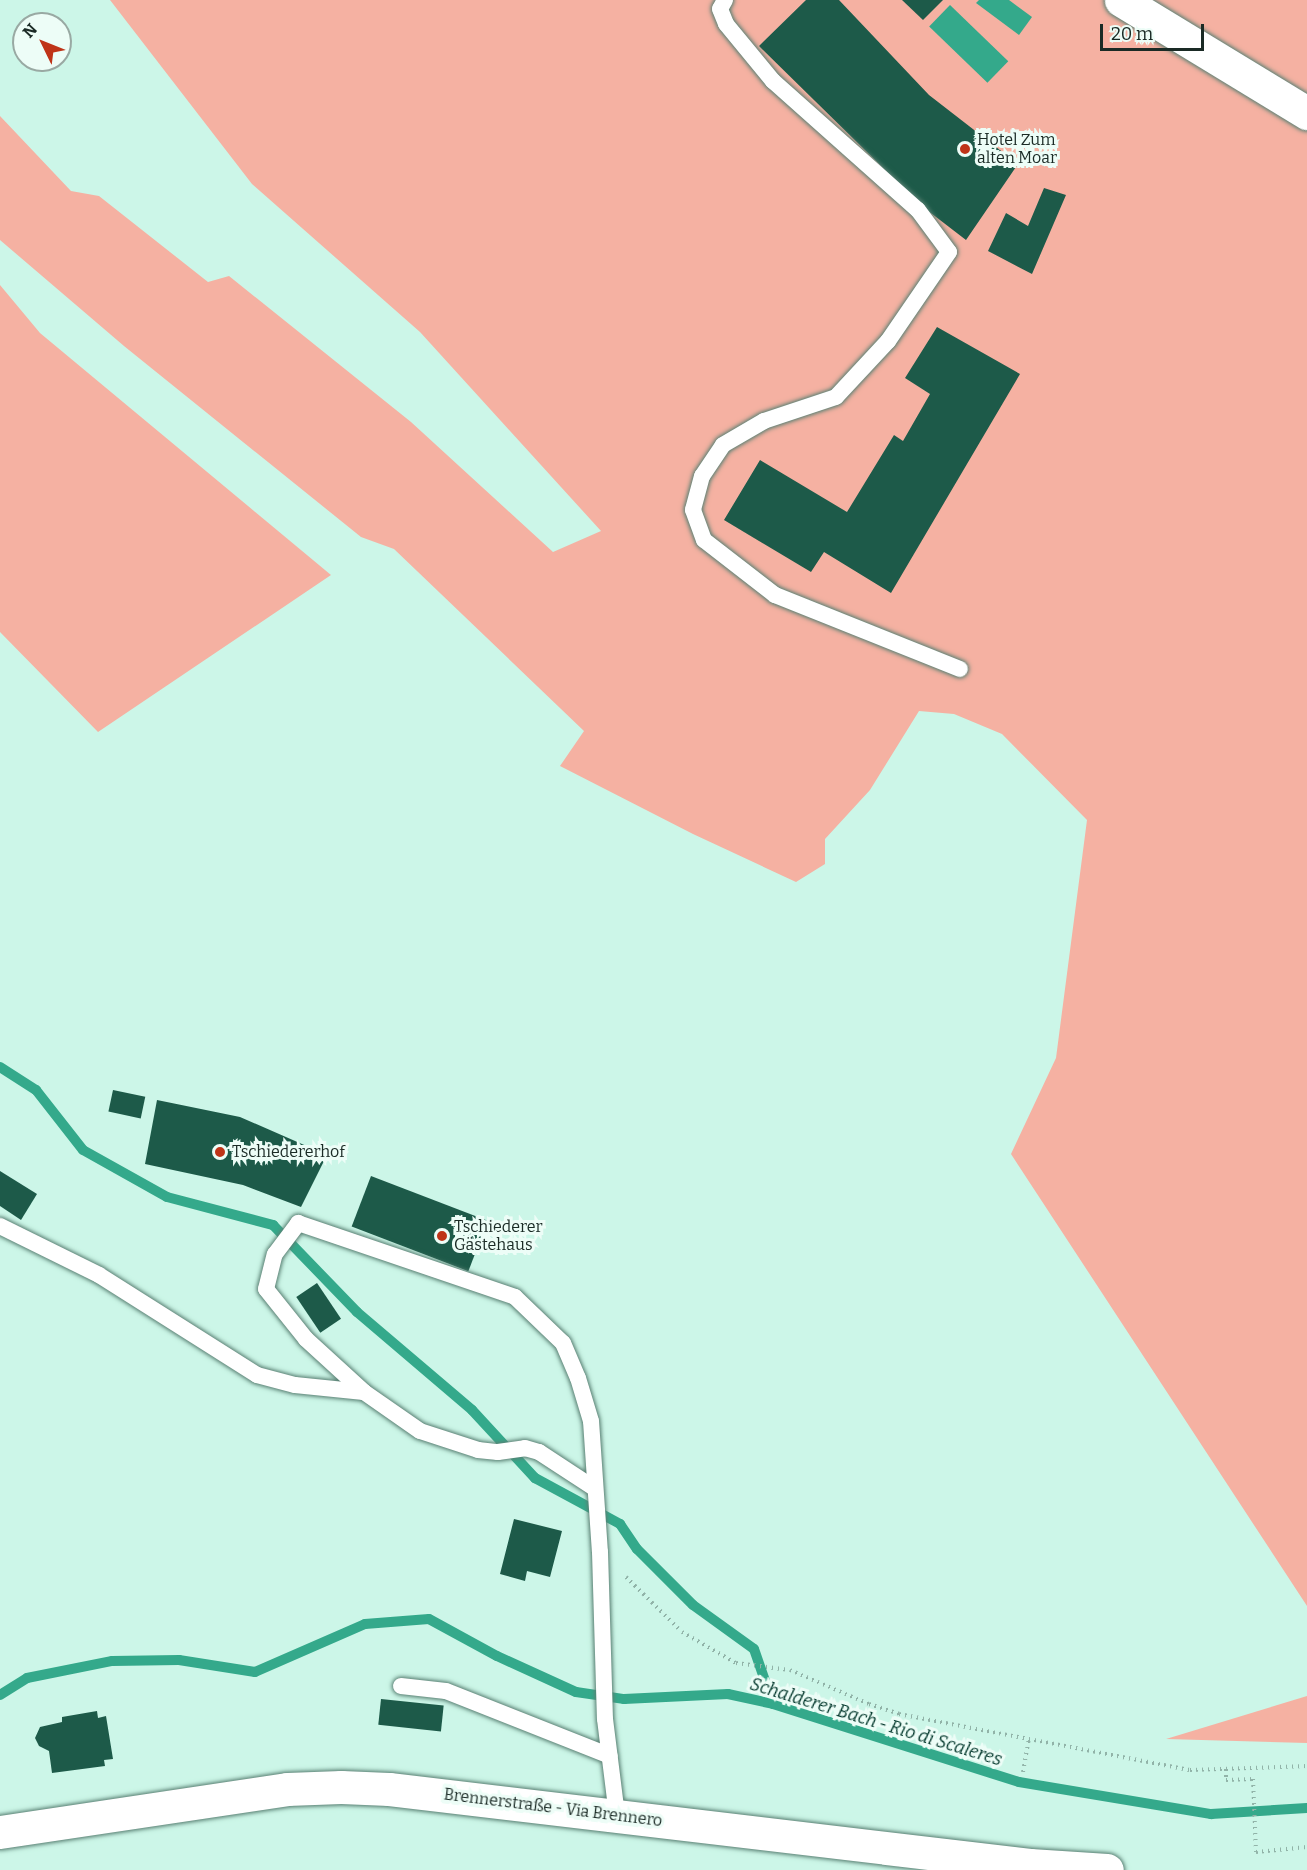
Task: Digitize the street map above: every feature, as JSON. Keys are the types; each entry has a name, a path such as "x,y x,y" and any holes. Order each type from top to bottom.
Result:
{"main road":[{"path":"1121,0 1307,113"},
{"name":"Brennerstraße - Via Brennero","path":"0,1832 286,1789 341,1787 389,1789 1030,1865 1107,1870"}],"lane":[{"path":"725,0 720,9 726,24 773,81 918,210 949,252 888,341 836,397 764,421 723,445 702,476 693,510 704,540 775,595 960,669"},
{"path":"595,1494 539,1452 525,1448 498,1452 478,1450 420,1431 364,1392 306,1338 266,1289 278,1250 298,1223 516,1297 563,1343 579,1378 591,1421 600,1552 605,1719 617,1816"},
{"path":"0,1226 99,1275 257,1375 295,1385 364,1392"},
{"path":"401,1686 446,1691 610,1756"}],"path":[{"path":"600,1552 682,1632 736,1663 790,1670 869,1704 899,1714 1190,1770 1307,1766"},
{"path":"1023,1772 1029,1739"},
{"path":"1226,1769 1226,1780 1253,1779 1256,1852 1307,1847"}],"shaded area":[{"path":"110,0 1307,0 1307,1606 1011,1154 1056,1058 1087,820 1002,734 954,714 919,711 870,790 825,839 825,864 796,882 693,834 560,766 584,731 394,549 361,537 124,346 0,240 0,116 71,191 99,196 208,282 229,276 411,422 553,552 601,531 420,332 252,184"},
{"path":"979,0 1009,0 1032,17 1019,35 976,3"},
{"path":"950,5 1008,61 987,83 929,27"},
{"path":"0,285 40,333 331,575 98,732 0,632"},
{"path":"1307,1696 1307,1743 1166,1739"}],"building":[{"path":"806,0 839,0 929,95 1018,164 966,240 923,207 759,46"},
{"path":"902,0 943,0 923,20"},
{"path":"1044,188 1066,195 1032,274 988,251 1006,213 1028,226"},
{"path":"937,327 1020,374 891,593 824,552 811,572 724,520 760,460 847,512 894,435 903,441 930,394 905,378"},
{"path":"113,1090 145,1097 141,1118 108,1112"},
{"path":"157,1100 240,1117 327,1155 301,1207 243,1185 145,1164"},
{"path":"0,1171 37,1194 21,1220 0,1206"},
{"path":"371,1176 488,1221 468,1271 352,1226"},
{"path":"317,1283 341,1319 320,1333 296,1297"},
{"path":"514,1519 562,1531 550,1577 527,1571 525,1581 500,1574"},
{"path":"381,1699 444,1706 441,1731 378,1725"},
{"path":"97,1711 98,1718 106,1716 113,1759 104,1760 105,1766 52,1773 49,1751 39,1746 35,1738 40,1727 62,1722 62,1717"}],"waterway":[{"path":"0,1067 36,1090 83,1150 167,1197 273,1225 357,1312 472,1410 535,1478 620,1524 637,1549 693,1605 754,1649 773,1704"},
{"name":"Schalderer Bach - Rio di Scaleres","path":"0,1695 27,1678 112,1661 179,1660 255,1672 365,1624 429,1619 497,1656 576,1692 624,1699 728,1694 773,1704 1019,1782 1211,1814 1307,1808"}],"place":[{"name":"Hotel Zum alten Moar","path":"965,149"},
{"name":"Tschiedererhof","path":"220,1152"},
{"name":"Tschiederer Gästehaus","path":"442,1236"}]}
